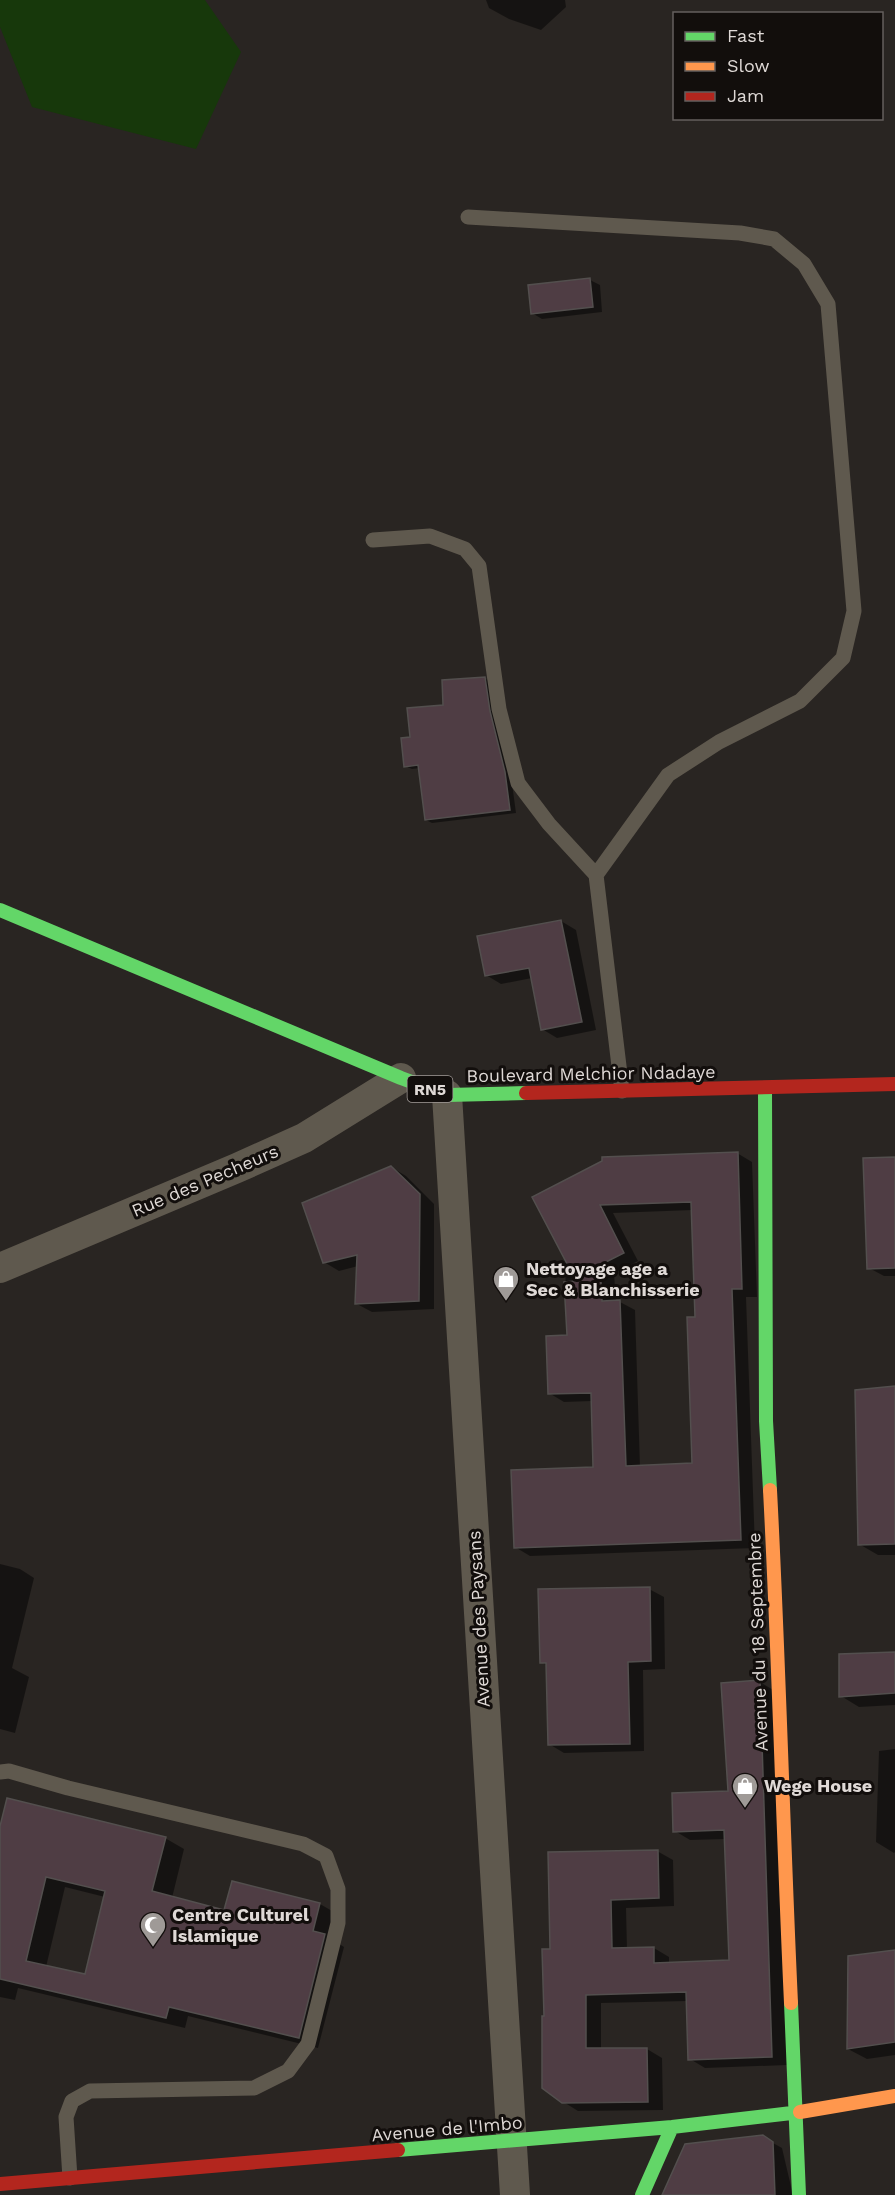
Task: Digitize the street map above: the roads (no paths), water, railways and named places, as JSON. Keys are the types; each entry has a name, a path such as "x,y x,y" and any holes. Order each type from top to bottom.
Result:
{"street":[{"name":"Boulevard Melchior Ndadaye","path":"0,910 401,1078 447,1095 895,1084"},
{"name":"Rue des Pecheurs","path":"0,1268 304,1138 401,1078"},
{"name":"Avenue du 18 Septembre","path":"765,1088 766,1421 778,1646 799,2195"},
{"name":"Avenue des Paysans","path":"447,1095 515,2195"},
{"name":"Avenue de l'Imbo","path":"0,2184 672,2127 797,2112 895,2096"},
{"path":"642,2195 672,2127"}],"lane":[{"path":"468,217 740,233 774,239 804,264 828,304 854,611 843,658 800,701 719,742 668,775 596,875"},
{"path":"373,540 430,536 465,549 479,566 499,709 518,783 549,824 596,875 622,1091"},
{"path":"0,1772 9,1771 68,1788 303,1844 326,1856 338,1889 338,1923 308,2044 288,2071 254,2088 90,2091 72,2101 66,2117 70,2178"}],"place":[{"name":"Nettoyage age a Sec & Blanchisserie","path":"506,1302"},
{"name":"Wege House","path":"745,1809"},
{"name":"Centre Culturel Islamique","path":"153,1948"}]}
